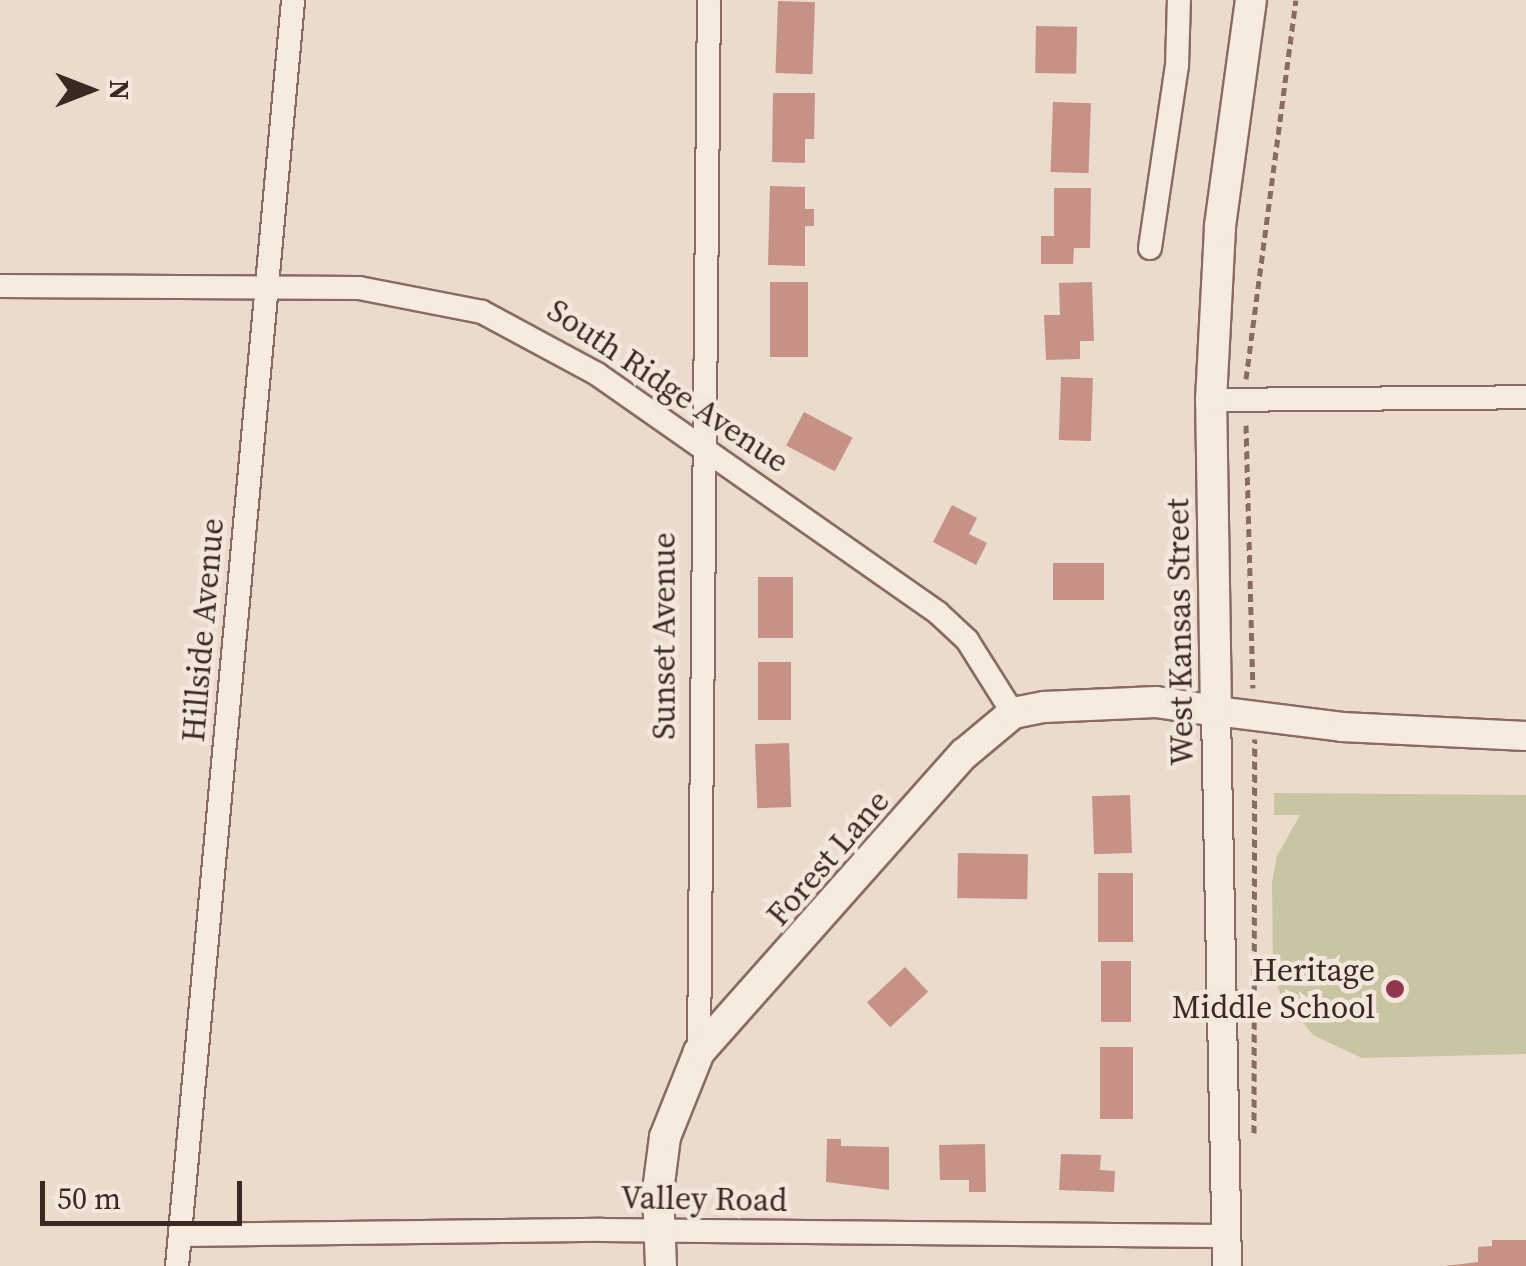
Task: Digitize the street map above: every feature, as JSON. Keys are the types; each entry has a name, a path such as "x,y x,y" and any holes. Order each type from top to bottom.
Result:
{"main road":[{"name":"West Kansas Street","path":"1216,710 1211,400 1220,226 1251,0"},
{"path":"1013,713 1108,702 1216,710"},
{"name":"Forest Lane","path":"700,1052 964,754 1013,713"},
{"name":"Sunset Avenue","path":"661,1266 659,1230 665,1138 700,1052"}],"street":[{"name":"Hillside Avenue","path":"177,1266 292,0"},
{"name":"Sunset Avenue","path":"700,1052 700,447 709,0"},
{"path":"1150,248 1177,66 1179,0"},
{"name":"South Ridge Avenue","path":"0,286 401,292 482,312 598,374 938,614 967,640 1013,713"},
{"path":"1211,400 1526,397"},
{"path":"1216,710 1342,727 1526,736"},
{"name":"West Kansas Street","path":"1216,710 1226,1266"},
{"name":"Valley Road","path":"181,1234 659,1230 1226,1236"}],"path":[{"path":"1246,371 1296,0"},
{"path":"1246,438 1253,678"},
{"path":"1254,1092 1256,776"}],"shaded area":[{"path":"1274,793 1526,795 1526,1054 1362,1058 1313,1035 1280,993 1273,972 1272,883 1277,856 1300,815 1274,815"}],"building":[{"path":"778,1 815,2 812,74 775,73"},
{"path":"1036,26 1077,27 1076,74 1035,73"},
{"path":"773,93 815,93 814,139 805,139 805,163 772,162"},
{"path":"1053,102 1091,103 1089,173 1051,172"},
{"path":"770,186 805,187 805,209 814,209 814,226 805,226 805,266 768,265"},
{"path":"1054,188 1091,188 1090,248 1074,248 1073,264 1041,264 1041,236 1054,236"},
{"path":"770,282 808,282 808,357 770,357"},
{"path":"1092,282 1094,341 1080,341 1080,359 1046,360 1044,315 1060,315 1059,283"},
{"path":"1061,377 1093,378 1091,441 1059,440"},
{"path":"804,412 853,438 835,471 786,446"},
{"path":"952,505 977,518 969,534 987,543 976,565 933,542"},
{"path":"1053,563 1104,563 1104,600 1053,600"},
{"path":"758,577 793,577 793,638 758,638"},
{"path":"758,662 791,662 791,720 758,720"},
{"path":"789,743 791,807 757,808 755,744"},
{"path":"1130,795 1132,853 1094,854 1092,796"},
{"path":"958,853 1028,854 1027,899 957,898"},
{"path":"1098,873 1133,873 1133,942 1098,942"},
{"path":"1101,961 1131,961 1131,1022 1101,1022"},
{"path":"905,967 928,992 890,1027 867,1002"},
{"path":"1100,1047 1133,1047 1133,1119 1100,1119"},
{"path":"827,1139 841,1139 841,1146 889,1147 889,1190 826,1182"},
{"path":"985,1144 986,1192 969,1192 969,1180 940,1180 939,1145"},
{"path":"1061,1154 1101,1155 1100,1170 1115,1171 1114,1192 1059,1190"},
{"path":"1492,1240 1526,1240 1526,1266 1445,1266 1478,1262 1478,1247 1492,1246"}],"place":[{"name":"Heritage Middle School","path":"1395,989"}]}
